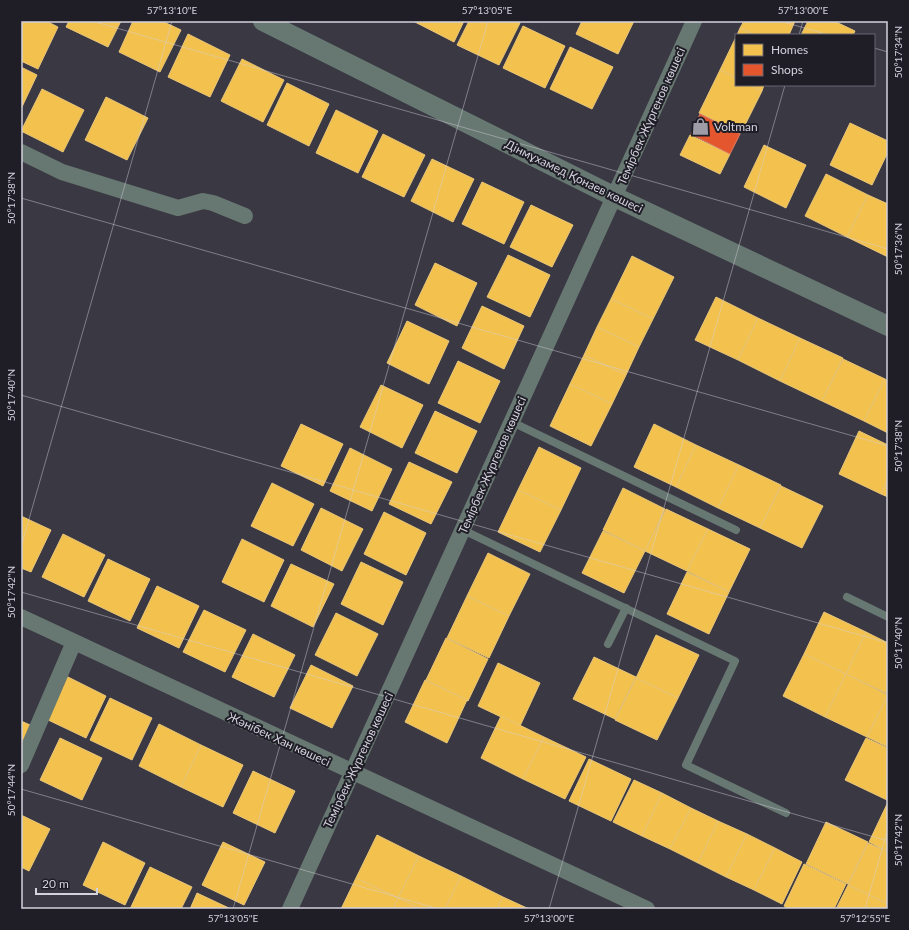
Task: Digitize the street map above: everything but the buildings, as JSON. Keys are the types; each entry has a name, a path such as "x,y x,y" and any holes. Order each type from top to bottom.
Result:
{"street":[{"name":"Дінмұхамед Қонаев көшесі","path":"263,21 614,197 886,322"},
{"name":"Темірбек Жүргенов көшесі","path":"290,909 694,21"},
{"path":"21,152 62,172 178,208 203,201 213,203 245,216"},
{"name":"Жәнібек Хан көшесі","path":"21,617 352,773 647,909"},
{"path":"21,765 74,642"}],"lane":[{"path":"512,422 736,530"},
{"path":"463,530 735,661 686,765 786,813"},
{"path":"847,597 888,617"},
{"path":"608,644 626,608"}],"place":[{"name":"Voltman","path":"701,126"}]}
